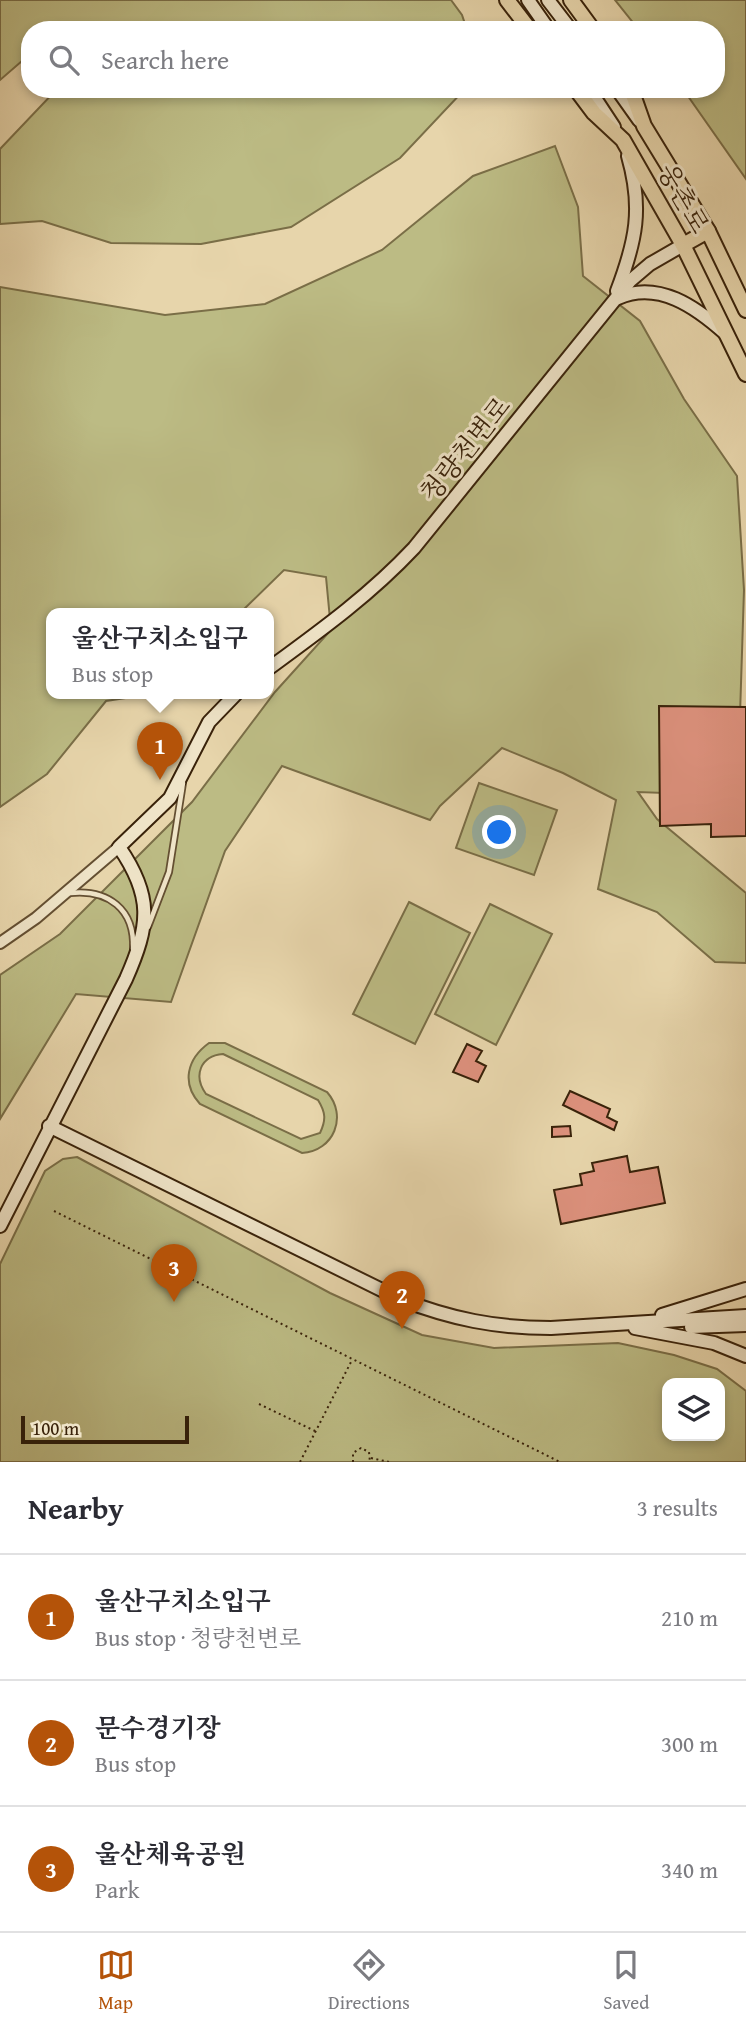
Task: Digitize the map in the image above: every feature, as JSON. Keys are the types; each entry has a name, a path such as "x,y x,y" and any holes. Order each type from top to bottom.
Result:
{"main road":[{"path":"507,0 523,21"},
{"path":"528,0 544,21"},
{"path":"548,0 564,21"},
{"path":"571,0 586,21"},
{"path":"583,98 594,113 623,140 634,175 637,232 614,299"},
{"name":"웅촌로","path":"595,98 623,140 683,245 746,374"},
{"name":"웅촌로","path":"624,98 644,126 708,231 746,310"},
{"path":"634,98 644,126"},
{"path":"683,245 708,231"},
{"name":"청량천변로","path":"274,665 365,598 414,548 614,299 650,264 683,245"},
{"path":"614,299 631,292 662,294 695,309 728,337"},
{"path":"0,1226 126,979 142,940 146,919 141,886 119,847 170,798 209,722 231,699"},
{"path":"50,1126 352,1275 434,1313 461,1321 519,1328 746,1325"},
{"path":"610,1326 698,1306 746,1289"},
{"path":"610,1326 746,1316"},
{"path":"610,1326 695,1338 746,1356"}],"street":[{"path":"0,943 66,893 119,847"}],"lane":[{"path":"142,940 169,872 185,771"},
{"path":"66,893 95,893 108,897 122,909 132,928 133,939 126,979"}],"path":[{"path":"54,1211 560,1462"},
{"path":"300,1462 352,1359"},
{"path":"259,1404 316,1432"},
{"path":"353,1462 352,1455 358,1449 367,1450 370,1460 389,1462"}],"shaded area":[{"path":"0,0 451,0 464,21 21,21 21,62 0,80"},
{"path":"615,0 746,0 746,179 689,98 725,98 725,21 632,21"},
{"path":"48,98 457,98 400,158 291,227 201,244 111,243 42,221 0,224 0,149"},
{"path":"555,146 578,207 583,276 640,321 684,399 737,476 744,590 739,746 721,795 638,792 657,819 746,893 746,963 715,962 657,912 598,889 616,800 563,773 502,748 440,806 430,820 282,766 225,851 171,1002 76,994 0,1119 0,975 60,934 192,802 270,699 274,699 275,692 331,630 326,577 284,570 245,608 46,608 46,699 119,699 106,701 47,774 0,807 0,287 165,315 265,304 382,250 473,176"},
{"path":"479,783 557,810 534,875 456,848"},
{"path":"409,902 470,933 415,1044 353,1014"},
{"path":"490,904 552,934 496,1045 435,1014"},
{"path":"209,1043 225,1043 327,1092 333,1101 337,1121 330,1139 313,1151 302,1153 200,1104 190,1088 189,1072 191,1064","holes":["223,1054 318,1100 324,1116 320,1133 301,1139 206,1094 200,1080 201,1068 209,1059"]},
{"path":"77,1157 330,1293 422,1335 494,1348 618,1343 674,1355 717,1369 746,1391 746,1462 0,1462 0,1264 45,1171 63,1159"}],"building":[{"path":"659,706 746,707 746,836 711,837 711,824 660,826"},
{"path":"467,1044 482,1051 476,1061 486,1066 478,1082 453,1072"},
{"path":"570,1091 610,1109 607,1117 617,1122 614,1130 563,1105"},
{"path":"570,1126 571,1136 552,1137 552,1127"},
{"path":"627,1156 630,1172 658,1167 665,1203 561,1224 554,1190 582,1185 580,1174 594,1171 592,1163"}],"place":[{"name":"울산구치소입구","path":"160,780"},
{"name":"울산체육공원","path":"174,1302"},
{"name":"문수경기장","path":"402,1329"}]}
